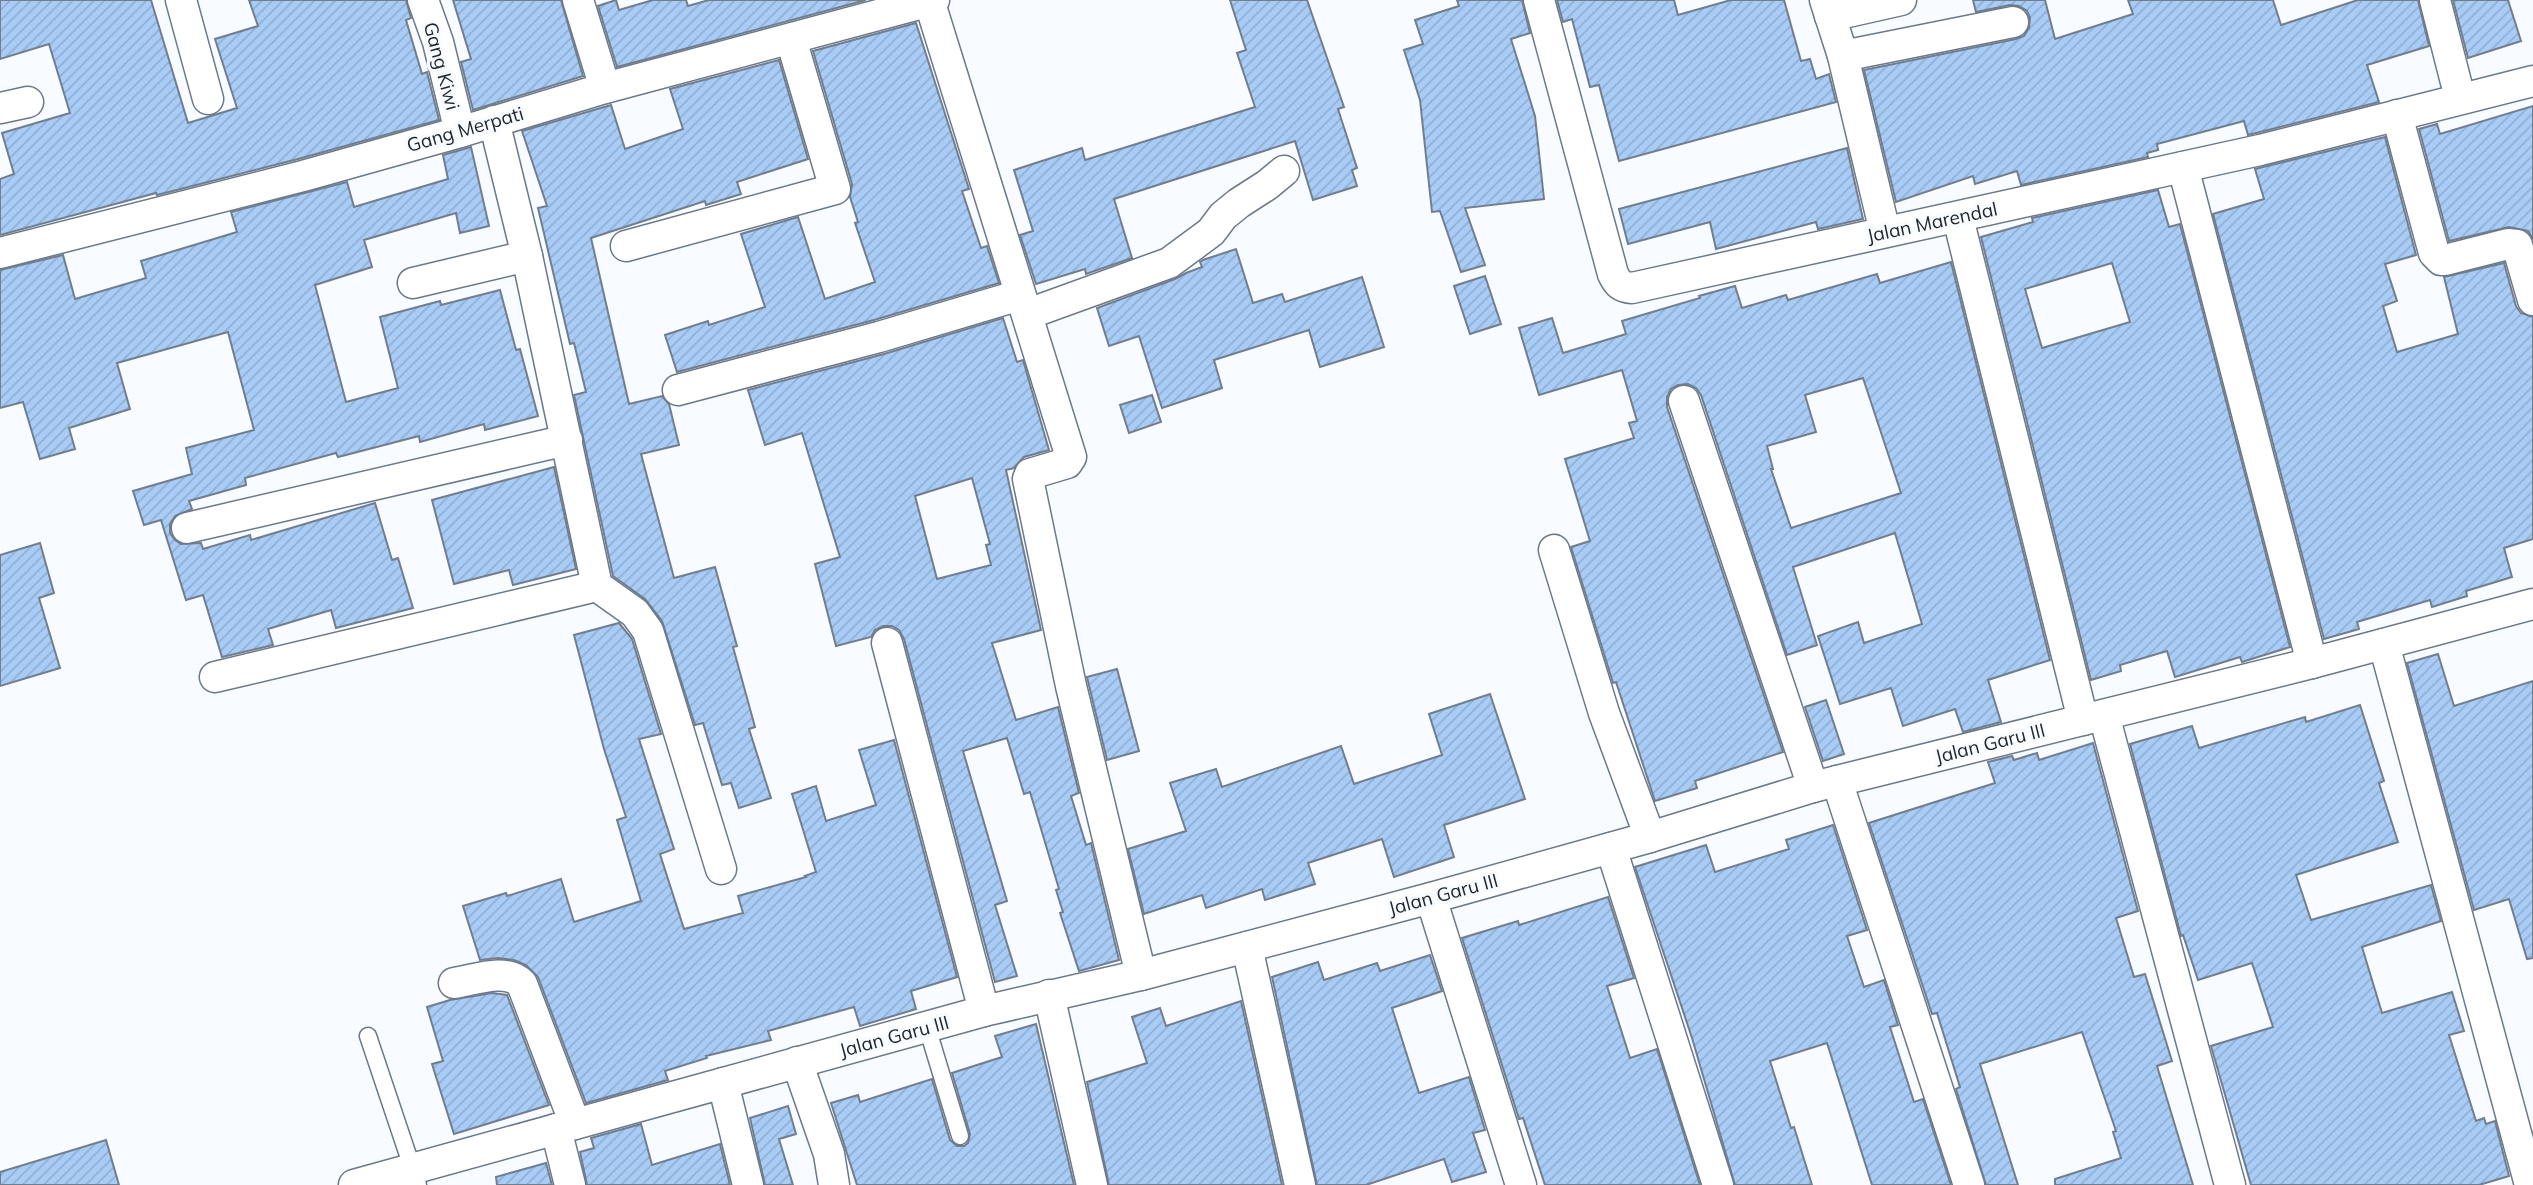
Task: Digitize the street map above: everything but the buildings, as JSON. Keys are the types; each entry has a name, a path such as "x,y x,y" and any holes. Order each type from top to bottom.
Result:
{"street":[{"path":"181,0 208,99"},
{"name":"Gang Kiwi","path":"424,0 438,42 460,132"},
{"path":"578,0 605,88"},
{"path":"931,0 1070,457 1067,463 1036,471 1030,474 1028,479 1071,686 1141,975"},
{"name":"Gang Merpati","path":"0,253 303,176 605,88 931,0"},
{"name":"Jalan Marendal","path":"1539,0 1618,284 1632,288 2183,167 2533,81"},
{"path":"1885,232 1843,56 1827,8 1901,0"},
{"path":"2435,0 2460,98"},
{"path":"1843,56 2013,22"},
{"path":"626,246 835,189 791,39"},
{"path":"2397,115 2434,253 2445,260 2508,244 2517,245 2533,300"},
{"path":"494,121 527,256 597,586 635,613 648,631 722,869"},
{"path":"2183,167 2312,663"},
{"path":"678,390 879,337 1024,304 1168,263 1190,250 1211,232 1223,216 1238,203 1284,171"},
{"path":"1958,218 2093,717 2230,1185"},
{"path":"413,284 527,256"},
{"path":"1684,401 1969,1185"},
{"path":"187,528 567,440"},
{"path":"1554,550 1604,713 1650,837"},
{"path":"215,677 597,586"},
{"name":"Jalan Garu III","path":"354,1185 415,1177 566,1127 797,1062 984,1011 1141,975 1431,898 1611,849 1825,784 2312,663 2533,604"},
{"path":"887,643 984,1011"},
{"path":"2384,644 2526,1183"},
{"path":"1611,849 1718,1185"},
{"path":"1431,898 1521,1185"},
{"path":"1247,947 1300,1185"},
{"path":"454,983 506,975 518,979 522,984 566,1127 570,1185"},
{"path":"1049,995 1092,1185"},
{"path":"797,1062 829,1154 834,1185"},
{"path":"723,1083 748,1185"}],"lane":[{"path":"927,1027 960,1136"},
{"path":"368,1036 415,1177"}]}
